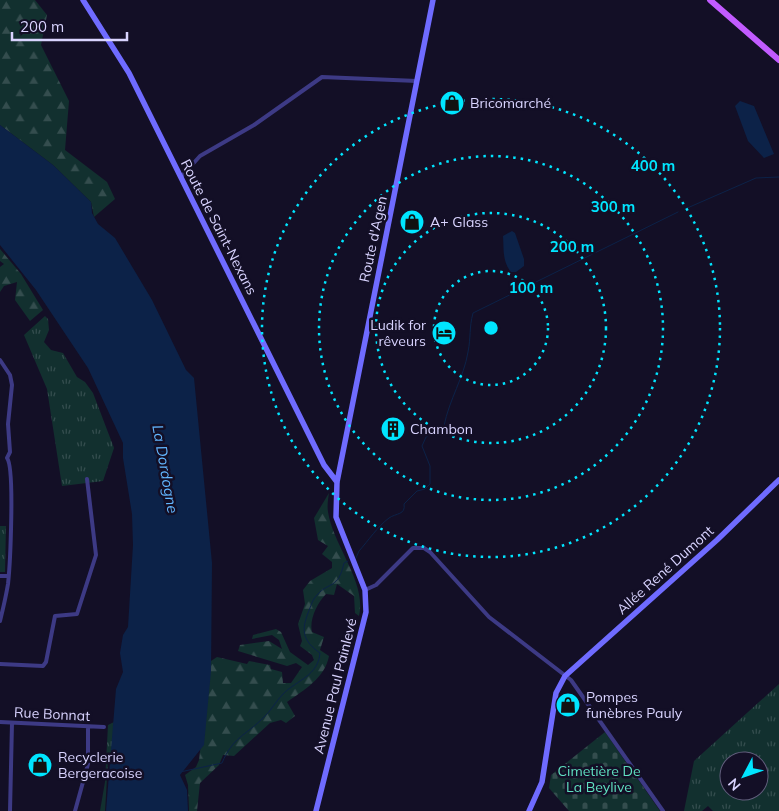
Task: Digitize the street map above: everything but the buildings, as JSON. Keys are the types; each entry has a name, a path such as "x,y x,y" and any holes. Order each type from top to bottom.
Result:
{"main road":[{"name":"Route de Saint-Nexans","path":"83,0 128,73 328,470 337,481"},
{"name":"Route d'Agen","path":"337,481 433,0"},
{"path":"710,0 779,58"},
{"path":"714,0 779,58"},
{"path":"328,470 340,465"},
{"name":"Allée René Dumont","path":"566,675 717,540 779,480"},
{"name":"Avenue Paul Painlevé","path":"316,811 362,635 366,612 365,590 336,517 337,481"},
{"path":"529,811 542,782 556,693 566,675"}],"street":[{"path":"180,178 200,156 254,125 322,77 417,81"},
{"path":"0,360 10,375 12,385 8,424 10,452 7,458"},
{"path":"0,621 8,576 11,485 10,461 2,456"},
{"path":"0,664 43,666 46,662 55,616 77,614 96,555 87,479"},
{"path":"365,590 376,585 413,548 424,548 489,617 566,675 581,692 663,811"},
{"path":"0,576 8,576"},
{"name":"Rue Bonnat","path":"0,722 104,727"},
{"path":"10,811 12,723"},
{"path":"75,811 88,764 88,727"}],"green space":[{"path":"0,0 35,0 47,15 41,45 69,101 65,150 107,182 115,199 94,217 91,202 53,165 0,125"},
{"path":"0,249 21,274 43,310 30,321 15,300 17,282 4,286 0,292 0,267 4,264 0,261"},
{"path":"45,316 48,319 49,330 44,342 51,350 63,353 77,377 85,382 93,393 114,448 103,481 62,486 47,389 24,335"},
{"path":"329,493 328,512 331,525 358,590 359,616 355,613 354,596 337,584 334,595 326,594 314,612 311,627 312,632 324,637 320,650 329,656 327,664 313,683 287,702 295,716 286,723 281,720 270,723 234,756 223,755 219,765 200,783 197,811 189,811 188,785 185,775 196,767 199,760 211,661 217,657 247,664 249,661 270,665 271,669 282,672 283,683 291,683 302,667 296,663 287,666 238,651 240,645 269,641 282,649 279,640 272,635 252,639 253,635 276,629 281,632 290,652 308,665 314,660 312,655 300,646 302,641 298,624 305,604 303,590 310,581 332,568 332,562 322,554 328,546 318,540 314,518"},
{"path":"0,526 6,526 5,572 0,572"},
{"path":"779,684 779,811 713,811 708,806 702,811 684,811 694,761"},
{"path":"114,722 112,749 108,761 105,811 100,811 105,782 108,725"},
{"name":"Cimetière De La Beylive","path":"605,732 660,811 569,811 549,788 551,775"}],"water":[{"path":"740,101 754,106 774,154 764,158 748,141 735,106"},
{"name":"La Dordogne","path":"0,125 53,165 91,202 92,213 98,224 115,238 152,300 186,370 194,378 212,563 211,671 204,745 180,775 187,790 188,811 106,811 116,689 123,672 120,653 123,635 128,627 133,545 132,514 123,458 123,443 88,368 36,290 0,245"},
{"path":"512,231 515,233 524,259 524,266 516,272 511,272 508,268 504,255 503,236"}],"waterway":[{"path":"685,209 756,178 779,177"},
{"path":"356,558 359,551 381,525 389,518 402,512 404,504 417,491 425,489 430,484 430,466 422,446 426,437 444,426 466,361 473,313 678,212"},
{"path":"180,772 222,763 235,742 257,724 283,694 306,677 315,667 320,653 307,640 304,630 306,619 315,597 336,581 342,572 344,563 348,561"}],"place":[{"name":"Bricomarché","path":"452,103"},
{"name":"A+ Glass","path":"412,222"},
{"name":"Ludik for rêveurs","path":"444,333"},
{"name":"Chambon","path":"393,429"},
{"name":"Pompes funèbres Pauly","path":"568,705"},
{"name":"Recyclerie Bergeracoise","path":"40,765"}]}
